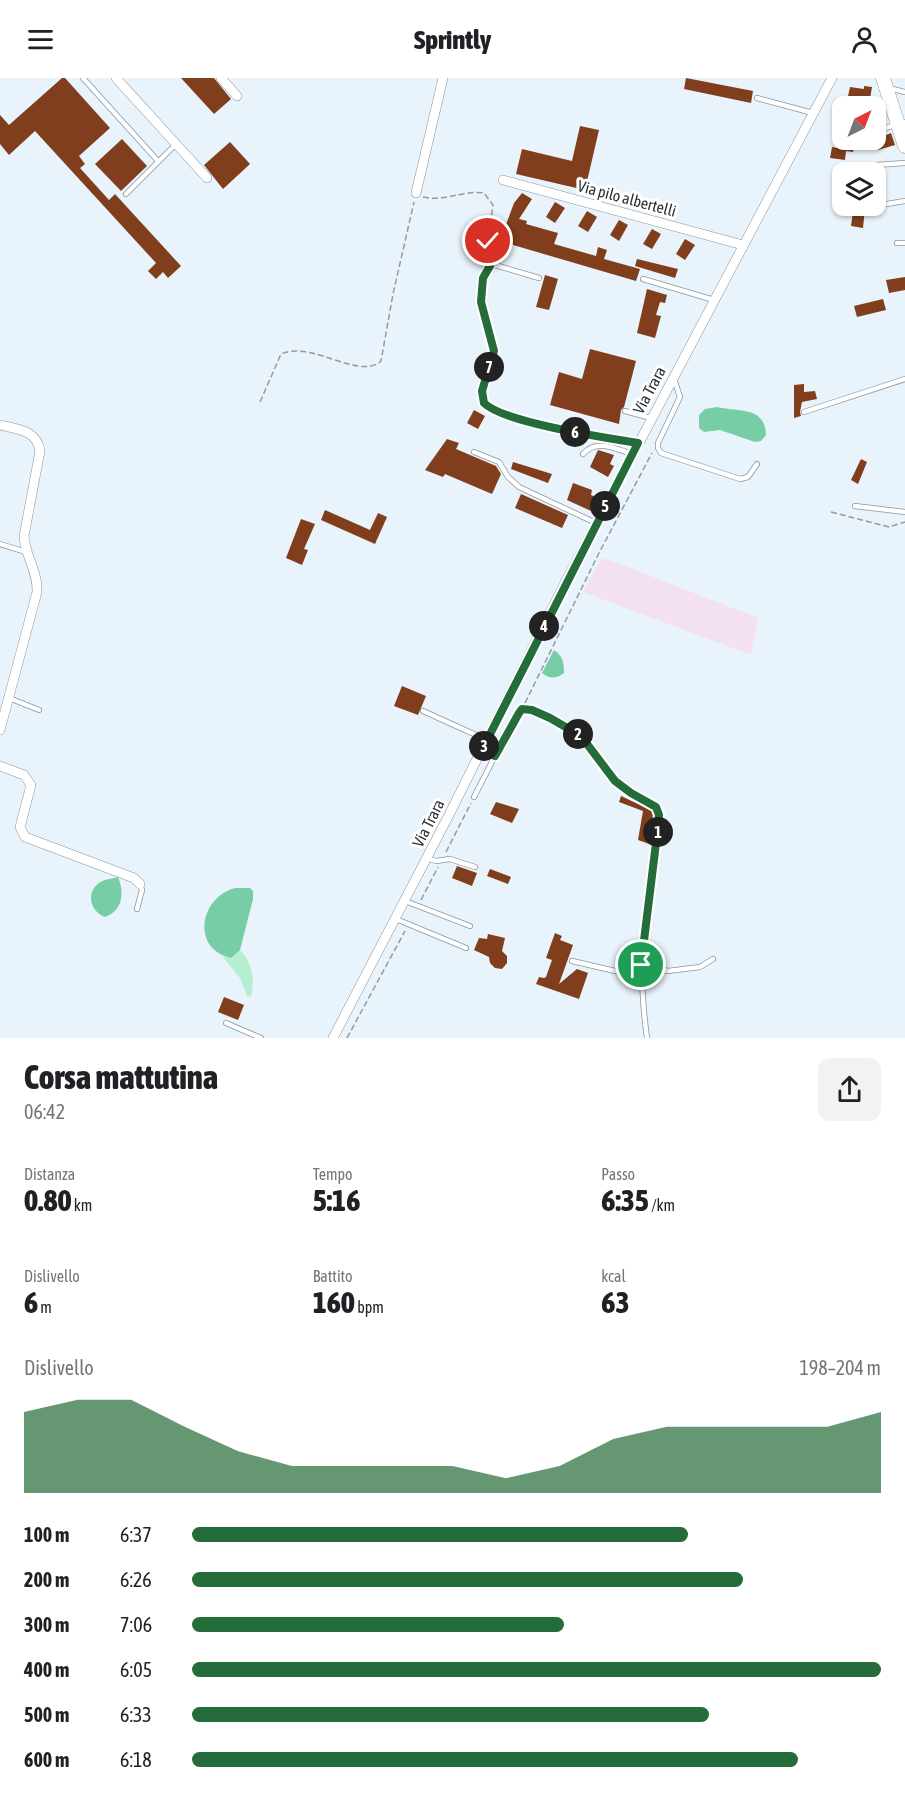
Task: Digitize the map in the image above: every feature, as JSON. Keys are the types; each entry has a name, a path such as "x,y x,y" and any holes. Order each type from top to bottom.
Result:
{"main road":[{"path":"885,83 901,123 905,144"}],"street":[{"path":"116,78 207,178"},
{"path":"221,78 237,96"},
{"path":"416,193 443,78"},
{"name":"Via Trara","path":"333,1038 396,919 596,523 832,78"},
{"name":"Via pilo albertelli","path":"502,180 743,245"},
{"path":"0,425 31,434 40,447 24,532 26,552 35,572 37,592 0,730"},
{"path":"0,766 24,775 31,785 20,827 25,837 134,878 140,884"}],"lane":[{"path":"83,78 158,161"},
{"path":"885,83 905,92"},
{"path":"757,98 813,113"},
{"path":"886,128 901,123"},
{"path":"126,194 176,144"},
{"path":"886,164 905,163"},
{"path":"886,204 905,201"},
{"path":"897,243 905,243"},
{"path":"539,278 499,265 490,266 483,278 481,298 493,346 493,355 482,391 484,403 493,409 543,425 638,443"},
{"path":"643,279 714,300"},
{"path":"673,376 680,397 658,443 658,448 663,455 740,479 748,477 757,464"},
{"path":"804,412 905,379"},
{"path":"625,411 651,418"},
{"path":"583,453 590,447 601,445 632,454"},
{"path":"474,452 499,462 508,477 519,487 596,523"},
{"path":"855,506 905,512"},
{"path":"0,544 26,552"},
{"path":"9,698 39,710"},
{"path":"474,796 522,709 532,710 550,718 581,736 615,781 657,808 657,835 641,965 647,1038"},
{"path":"423,711 487,740"},
{"path":"482,750 495,756"},
{"path":"427,858 436,861 450,859 475,867"},
{"path":"137,909 142,890 140,884"},
{"path":"405,901 470,926"},
{"path":"396,919 466,948"},
{"path":"641,965 668,971 700,967 713,959"},
{"path":"572,961 641,977"},
{"path":"226,1023 261,1038"}],"path":[{"path":"260,402 281,354 289,350 300,349 362,367 375,366 381,361 393,294 416,193 425,198 440,199 473,191 484,193 493,205 488,241 490,266"},
{"path":"522,709 599,553 651,454 658,448"},
{"path":"831,512 889,527 905,522"}],"shaded area":[{"path":"602,557 758,618 751,655 583,592"}],"green space":[{"path":"717,407 742,410 756,415 765,426 766,435 761,441 755,442 720,430 704,432 699,428 699,415 705,409"},
{"path":"554,650 562,660 564,673 553,678 542,673"},
{"path":"118,877 121,901 115,911 105,917 93,907 92,892 101,882"},
{"path":"235,888 250,888 253,891 253,899 240,950 231,958 218,953 210,945 205,935 204,923 207,912 214,902"},
{"path":"240,950 248,960 252,972 251,997 247,996 240,978 222,956 231,958"}],"building":[{"path":"62,78 65,78 110,128 79,156 85,164 80,168 109,200 115,194 181,266 168,278 163,272 156,279 148,271 156,263 35,131 9,155 0,144 0,115 9,125"},
{"path":"181,78 214,78 231,99 214,114"},
{"path":"686,78 753,91 751,103 684,89"},
{"path":"864,86 872,87 870,96 848,96 850,87 864,89"},
{"path":"580,126 599,130 585,190 516,174 522,149 572,161"},
{"path":"891,133 895,145 886,148 886,135"},
{"path":"122,139 147,166 121,191 95,164"},
{"path":"230,142 250,164 223,189 204,165"},
{"path":"832,147 832,150 853,150 853,152 846,151 845,160 830,158"},
{"path":"522,193 532,199 519,219 527,221 526,224 558,233 554,244 596,256 598,247 607,250 604,259 640,269 636,281 496,240 496,227 504,230 514,203"},
{"path":"555,202 565,208 555,223 546,217"},
{"path":"587,211 597,217 588,232 578,226"},
{"path":"852,216 864,216 863,228 851,226"},
{"path":"619,220 628,225 619,241 610,235"},
{"path":"652,229 661,234 652,249 643,244"},
{"path":"685,239 695,245 685,260 676,254"},
{"path":"637,259 678,269 675,278 635,266"},
{"path":"545,275 558,279 549,310 536,307"},
{"path":"905,277 905,290 889,293 886,280"},
{"path":"647,289 667,295 665,303 660,302 656,315 661,316 655,338 637,333"},
{"path":"883,299 886,310 857,317 854,306"},
{"path":"590,349 636,361 619,424 550,405 559,372 582,379"},
{"path":"804,384 804,392 815,391 817,399 802,402 801,416 794,418 794,385"},
{"path":"474,410 485,416 478,429 467,423"},
{"path":"447,439 459,443 456,449 496,466 501,474 492,494 445,474 443,477 425,470"},
{"path":"598,450 614,455 610,464 614,466 608,477 590,467"},
{"path":"861,459 867,462 858,484 851,480"},
{"path":"513,462 552,474 548,483 511,469"},
{"path":"573,483 592,490 591,495 596,497 591,511 567,500"},
{"path":"521,494 568,515 562,528 515,508"},
{"path":"325,510 370,530 378,513 387,517 375,544 321,520"},
{"path":"301,519 315,524 304,549 308,550 302,565 286,558"},
{"path":"402,686 426,696 418,715 394,706"},
{"path":"621,796 653,811 652,845 638,840 643,811 619,802"},
{"path":"496,802 519,809 512,823 490,814"},
{"path":"457,866 477,873 472,886 452,878"},
{"path":"490,869 511,877 508,884 487,876"},
{"path":"555,933 562,936 560,940 573,945 559,984 577,969 588,973 579,999 536,984 539,977 546,977 552,960 546,958"},
{"path":"488,934 505,938 502,951 507,956 507,963 502,969 495,968 490,963 489,957 474,950 479,938 487,939"},
{"path":"224,997 244,1005 238,1020 218,1012"}],"route":[{"path":"488,241 490,266 483,278 481,302 493,340 494,351 481,394 484,403 493,409 543,425 638,443 482,750 495,756 522,709 532,710 581,736 615,781 656,807 659,815 641,965"}]}
